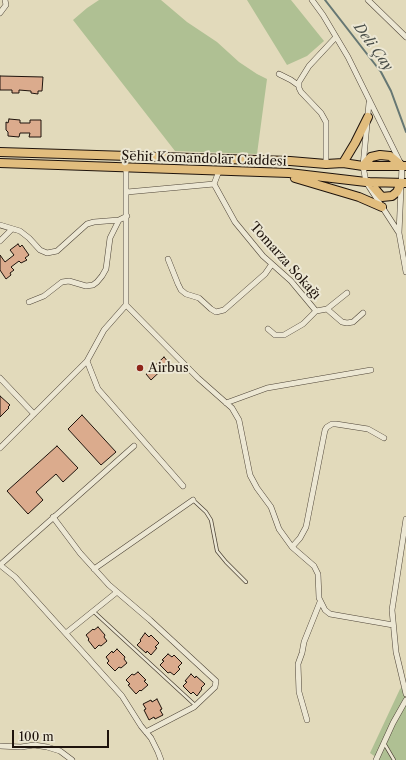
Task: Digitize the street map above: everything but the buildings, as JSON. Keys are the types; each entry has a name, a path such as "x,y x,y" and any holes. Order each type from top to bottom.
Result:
{"main road":[{"path":"342,164 355,143 368,117"},
{"name":"Şehit Komandolar Caddesi","path":"0,152 290,161 363,166 404,166"},
{"name":"Şehit Komandolar Caddesi","path":"0,163 274,173 367,182 404,183"},
{"path":"274,173 360,197 382,207"},
{"path":"367,182 382,196 392,196 404,183"}],"street":[{"path":"0,13 6,5 5,0"},
{"path":"312,0 348,58 369,102 404,166 404,183 399,233 406,272"},
{"path":"368,0 406,37"},
{"path":"298,85 302,76 336,37"},
{"path":"279,74 298,85 301,92 321,114 326,122 326,164"},
{"path":"369,102 363,166 367,182 399,233"},
{"path":"0,448 87,361 104,330 126,305 126,168"},
{"path":"127,192 214,184 219,171"},
{"name":"Tomarza Sokağı","path":"214,184 235,222 263,256 291,281 316,311"},
{"path":"0,225 20,231 40,250 47,253 57,251 87,224 119,220 127,216"},
{"path":"29,302 44,296 62,282 90,286 97,282 106,269 110,238 119,220"},
{"path":"0,241 12,229"},
{"path":"168,259 181,290 186,294 199,298 216,312 224,310 265,274 272,264"},
{"path":"268,329 275,335 284,335 303,324 316,311 327,309 347,293"},
{"path":"126,305 198,378 232,408 239,420 250,475 257,488 271,507 279,528 292,547 314,566 318,574 319,598 325,610 330,614 393,625"},
{"path":"327,309 342,322 347,323 353,322 363,313"},
{"path":"87,361 98,389 183,486"},
{"path":"226,403 267,388 371,370"},
{"path":"0,378 34,414"},
{"path":"292,547 300,538 306,527 315,476 325,430 327,427 329,425 336,424 368,429 384,438"},
{"path":"134,446 0,565 15,577 122,696 146,732 161,760"},
{"path":"94,569 193,500"},
{"path":"53,517 94,569 117,592 215,679 216,688 196,706 146,732"},
{"path":"406,519 392,610 396,652 406,694"},
{"path":"66,633 117,592"},
{"path":"307,720 299,692 298,664 304,642 320,602"},
{"path":"376,760 406,700"},
{"path":"0,746 21,747 34,745 47,747 60,751 72,760"}],"lane":[{"path":"193,500 206,512 211,520 217,551 246,582"},
{"path":"93,611 196,706"},
{"path":"384,742 394,760"}],"green space":[{"path":"99,0 161,0 187,22 217,42 239,62 267,79 257,154 175,151 73,20"},
{"path":"247,0 291,0 324,41 307,56 287,65"},
{"path":"406,684 406,760 380,760 370,753 400,689"}],"waterway":[{"name":"Deli Çay","path":"325,0 381,72 391,91 406,132"}],"place":[{"name":"Airbus","path":"140,368"}]}
